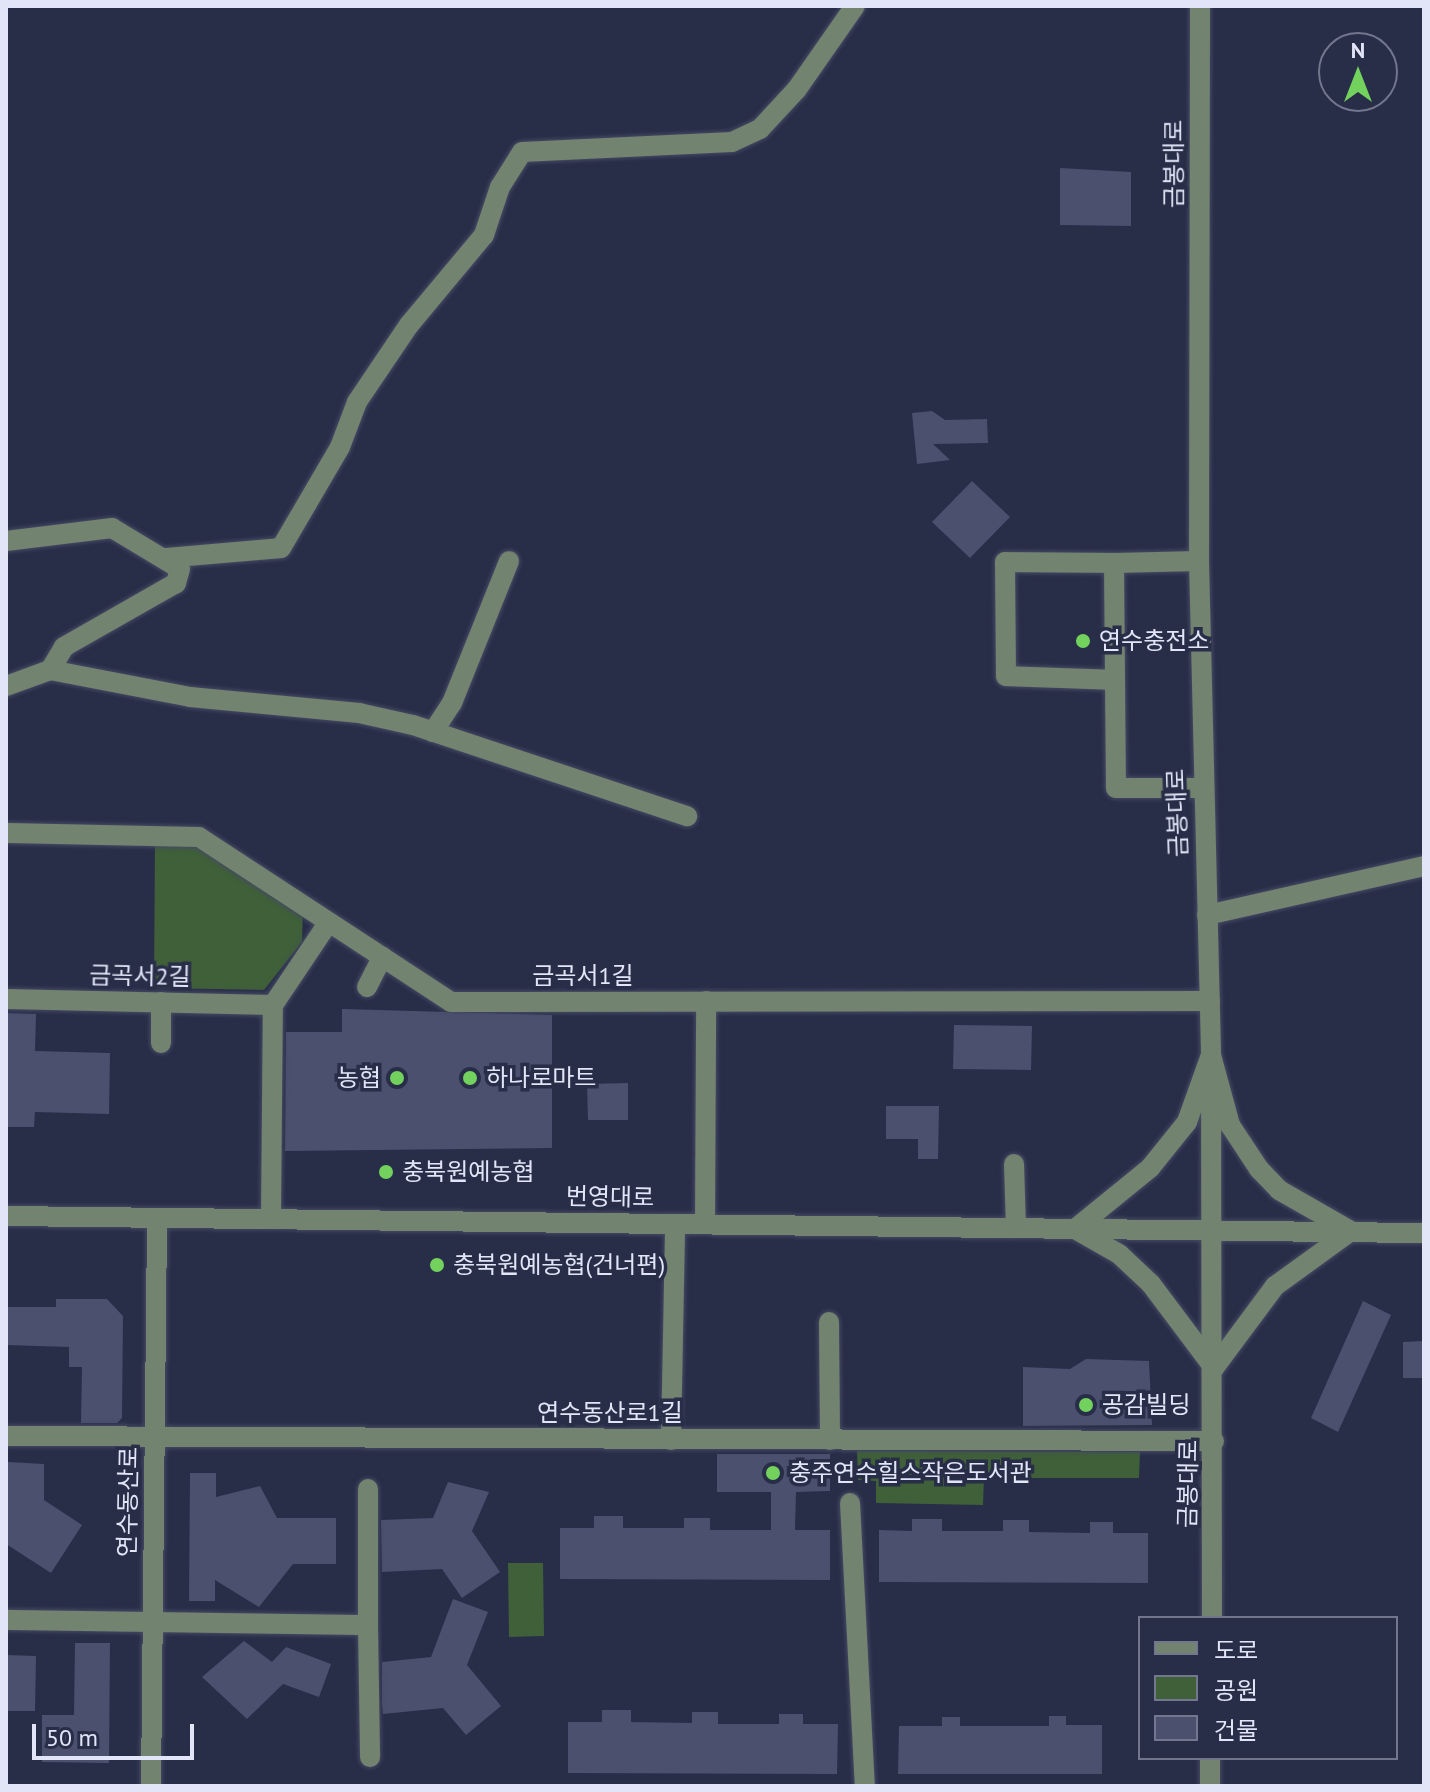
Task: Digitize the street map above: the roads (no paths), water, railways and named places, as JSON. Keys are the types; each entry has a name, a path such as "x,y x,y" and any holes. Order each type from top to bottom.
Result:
{"street":[{"path":"165,558 281,548 340,447 357,402 409,325 484,235 500,187 522,152 732,142 760,129 797,89 855,6"},
{"name":"금봉대로","path":"1200,6 1199,561 1202,788 1211,1055 1214,1368 1212,1616"},
{"path":"6,541 112,528 180,569 176,583 64,647 50,670"},
{"path":"433,732 452,703 509,561"},
{"path":"1115,680 1006,676 1005,562 1199,561"},
{"path":"1114,563 1116,788 1202,788"},
{"path":"6,686 50,670 190,697 359,713 433,732 687,816"},
{"name":"금곡서1길","path":"6,833 199,837 451,1002 1210,1001"},
{"path":"1207,915 1424,866"},
{"path":"271,1219 273,1005 328,923"},
{"path":"367,987 382,957"},
{"name":"금곡서2길","path":"6,999 273,1005"},
{"path":"705,1224 706,1001"},
{"path":"161,1002 161,1043"},
{"path":"1211,1055 1230,1125 1259,1169 1279,1190 1351,1231 1275,1286 1214,1368 1151,1284 1119,1254 1075,1229 1150,1168 1187,1122 1211,1055"},
{"path":"1014,1164 1016,1228"},
{"name":"번영대로","path":"6,1216 1424,1233"},
{"name":"연수동산로","path":"151,1786 157,1218"},
{"path":"671,1440 675,1224"},
{"path":"829,1322 830,1440"},
{"name":"연수동산로1길","path":"6,1436 1214,1441"},
{"path":"368,1489 370,1757"},
{"path":"850,1503 865,1786"},
{"path":"6,1620 368,1625"},
{"path":"1210,1760 1210,1786"}],"place":[{"name":"연수충전소","path":"1083,641"},
{"name":"농협","path":"397,1078"},
{"name":"하나로마트","path":"470,1078"},
{"name":"충북원예농협","path":"386,1172"},
{"name":"충북원예농협(건너편)","path":"437,1265"},
{"name":"공감빌딩","path":"1086,1405"},
{"name":"충주연수힐스작은도서관","path":"773,1473"}]}
